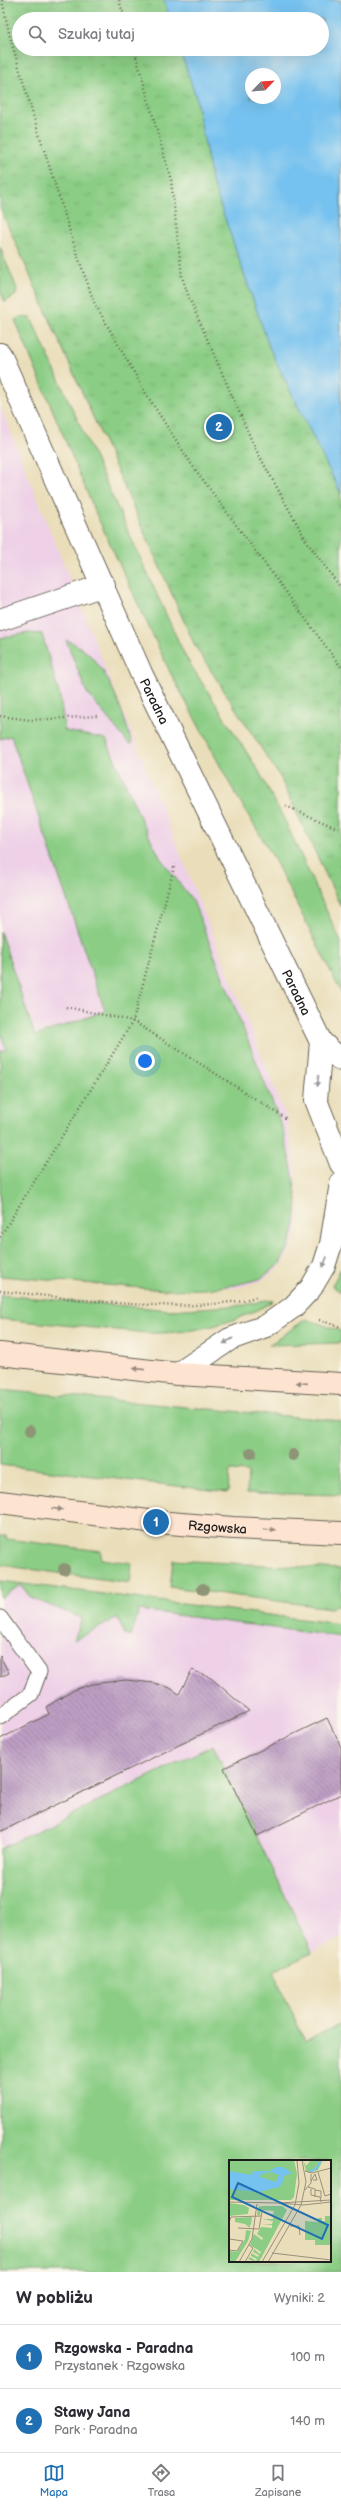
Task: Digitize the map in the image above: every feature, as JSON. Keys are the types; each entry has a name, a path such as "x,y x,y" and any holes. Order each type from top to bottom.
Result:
{"main road":[{"path":"0,1354 178,1374 341,1384"},
{"name":"Rzgowska","path":"0,1502 164,1522 233,1528 341,1533"}],"street":[{"name":"Paradna","path":"0,354 104,585 141,673 321,1042 341,1060"},
{"path":"0,620 104,585"},
{"path":"321,1042 316,1100 341,1164"},
{"path":"178,1374 230,1339 266,1326 294,1307 311,1288 324,1266 331,1244 341,1183"}],"lane":[{"path":"0,1618 39,1672 31,1694 0,1717"}],"path":[{"path":"2,0 12,44"},
{"path":"119,0 123,12"},
{"path":"16,56 76,254 94,302 148,398 192,465 341,667"},
{"path":"136,56 171,180 182,276 190,300 256,448 307,542 341,588"},
{"path":"0,716 30,720 98,716"},
{"path":"286,806 341,830"},
{"path":"0,1237 133,1021 174,864"},
{"path":"66,1007 133,1021 287,1119"},
{"path":"0,1290 156,1304 222,1303 270,1295 320,1321 341,1327"}],"shaded area":[{"path":"0,406 287,1119 295,1170 298,1226 290,1250 280,1267 261,1281 236,1288 0,1272"},
{"path":"0,1585 21,1585 138,1610 341,1637 341,1938 312,1952 213,1745 0,1849"}],"green space":[{"path":"0,0 341,0 341,907 280,777 195,646 0,208"},
{"path":"0,247 17,289 16,295 5,302 0,290"},
{"path":"21,317 31,318 185,656 258,770 284,819 341,942 341,992 273,857 231,786 170,672 96,514 15,320"},
{"path":"28,633 42,634 60,697 65,731 106,739 143,824 161,859 193,901 282,1127 292,1169 297,1201 295,1227 288,1249 279,1265 260,1279 235,1285 206,1289 165,1290 0,1276 0,1051 6,1049 0,1031 0,931 35,1036 105,1011 11,736 0,739 0,638"},
{"path":"66,640 80,647 92,657 102,669 117,698 132,743 129,744 87,693"},
{"path":"341,1268 341,1292 332,1286"},
{"path":"0,1295 171,1310 245,1305 266,1300 273,1301 244,1316 213,1326 180,1332 148,1333 0,1319"},
{"path":"306,1319 341,1331 341,1343 269,1345"},
{"path":"0,1390 341,1421 341,1495 247,1493 248,1472 230,1471 228,1492 0,1465"},
{"path":"0,1536 6,1536 7,1539 101,1551 101,1559 132,1563 130,1583 0,1565"},
{"path":"173,1560 341,1569 341,1605 330,1608 170,1587"},
{"path":"0,1581 341,1624 341,1637 139,1610 131,1637 125,1635 118,1618 74,1640 82,1618 31,1598 21,1585 0,1598"},
{"path":"213,1745 312,1952 273,1971 305,2041 341,2024 341,2272 0,2272 0,1849"}],"water":[{"path":"164,0 341,0 341,494 270,349 212,181 196,98 182,56 329,56 329,12 168,12"}],"building":[{"path":"0,1656 9,1673 0,1677"},
{"path":"192,1670 211,1678 249,1711 0,1832 0,1739 49,1714 46,1707 74,1690 92,1684 126,1680 154,1683 170,1688 179,1694"},
{"path":"327,1718 341,1747 341,1794 257,1836 224,1768"}],"place":[{"name":"Stawy Jana","path":"219,427"},
{"name":"Rzgowska - Paradna","path":"156,1522"}]}
